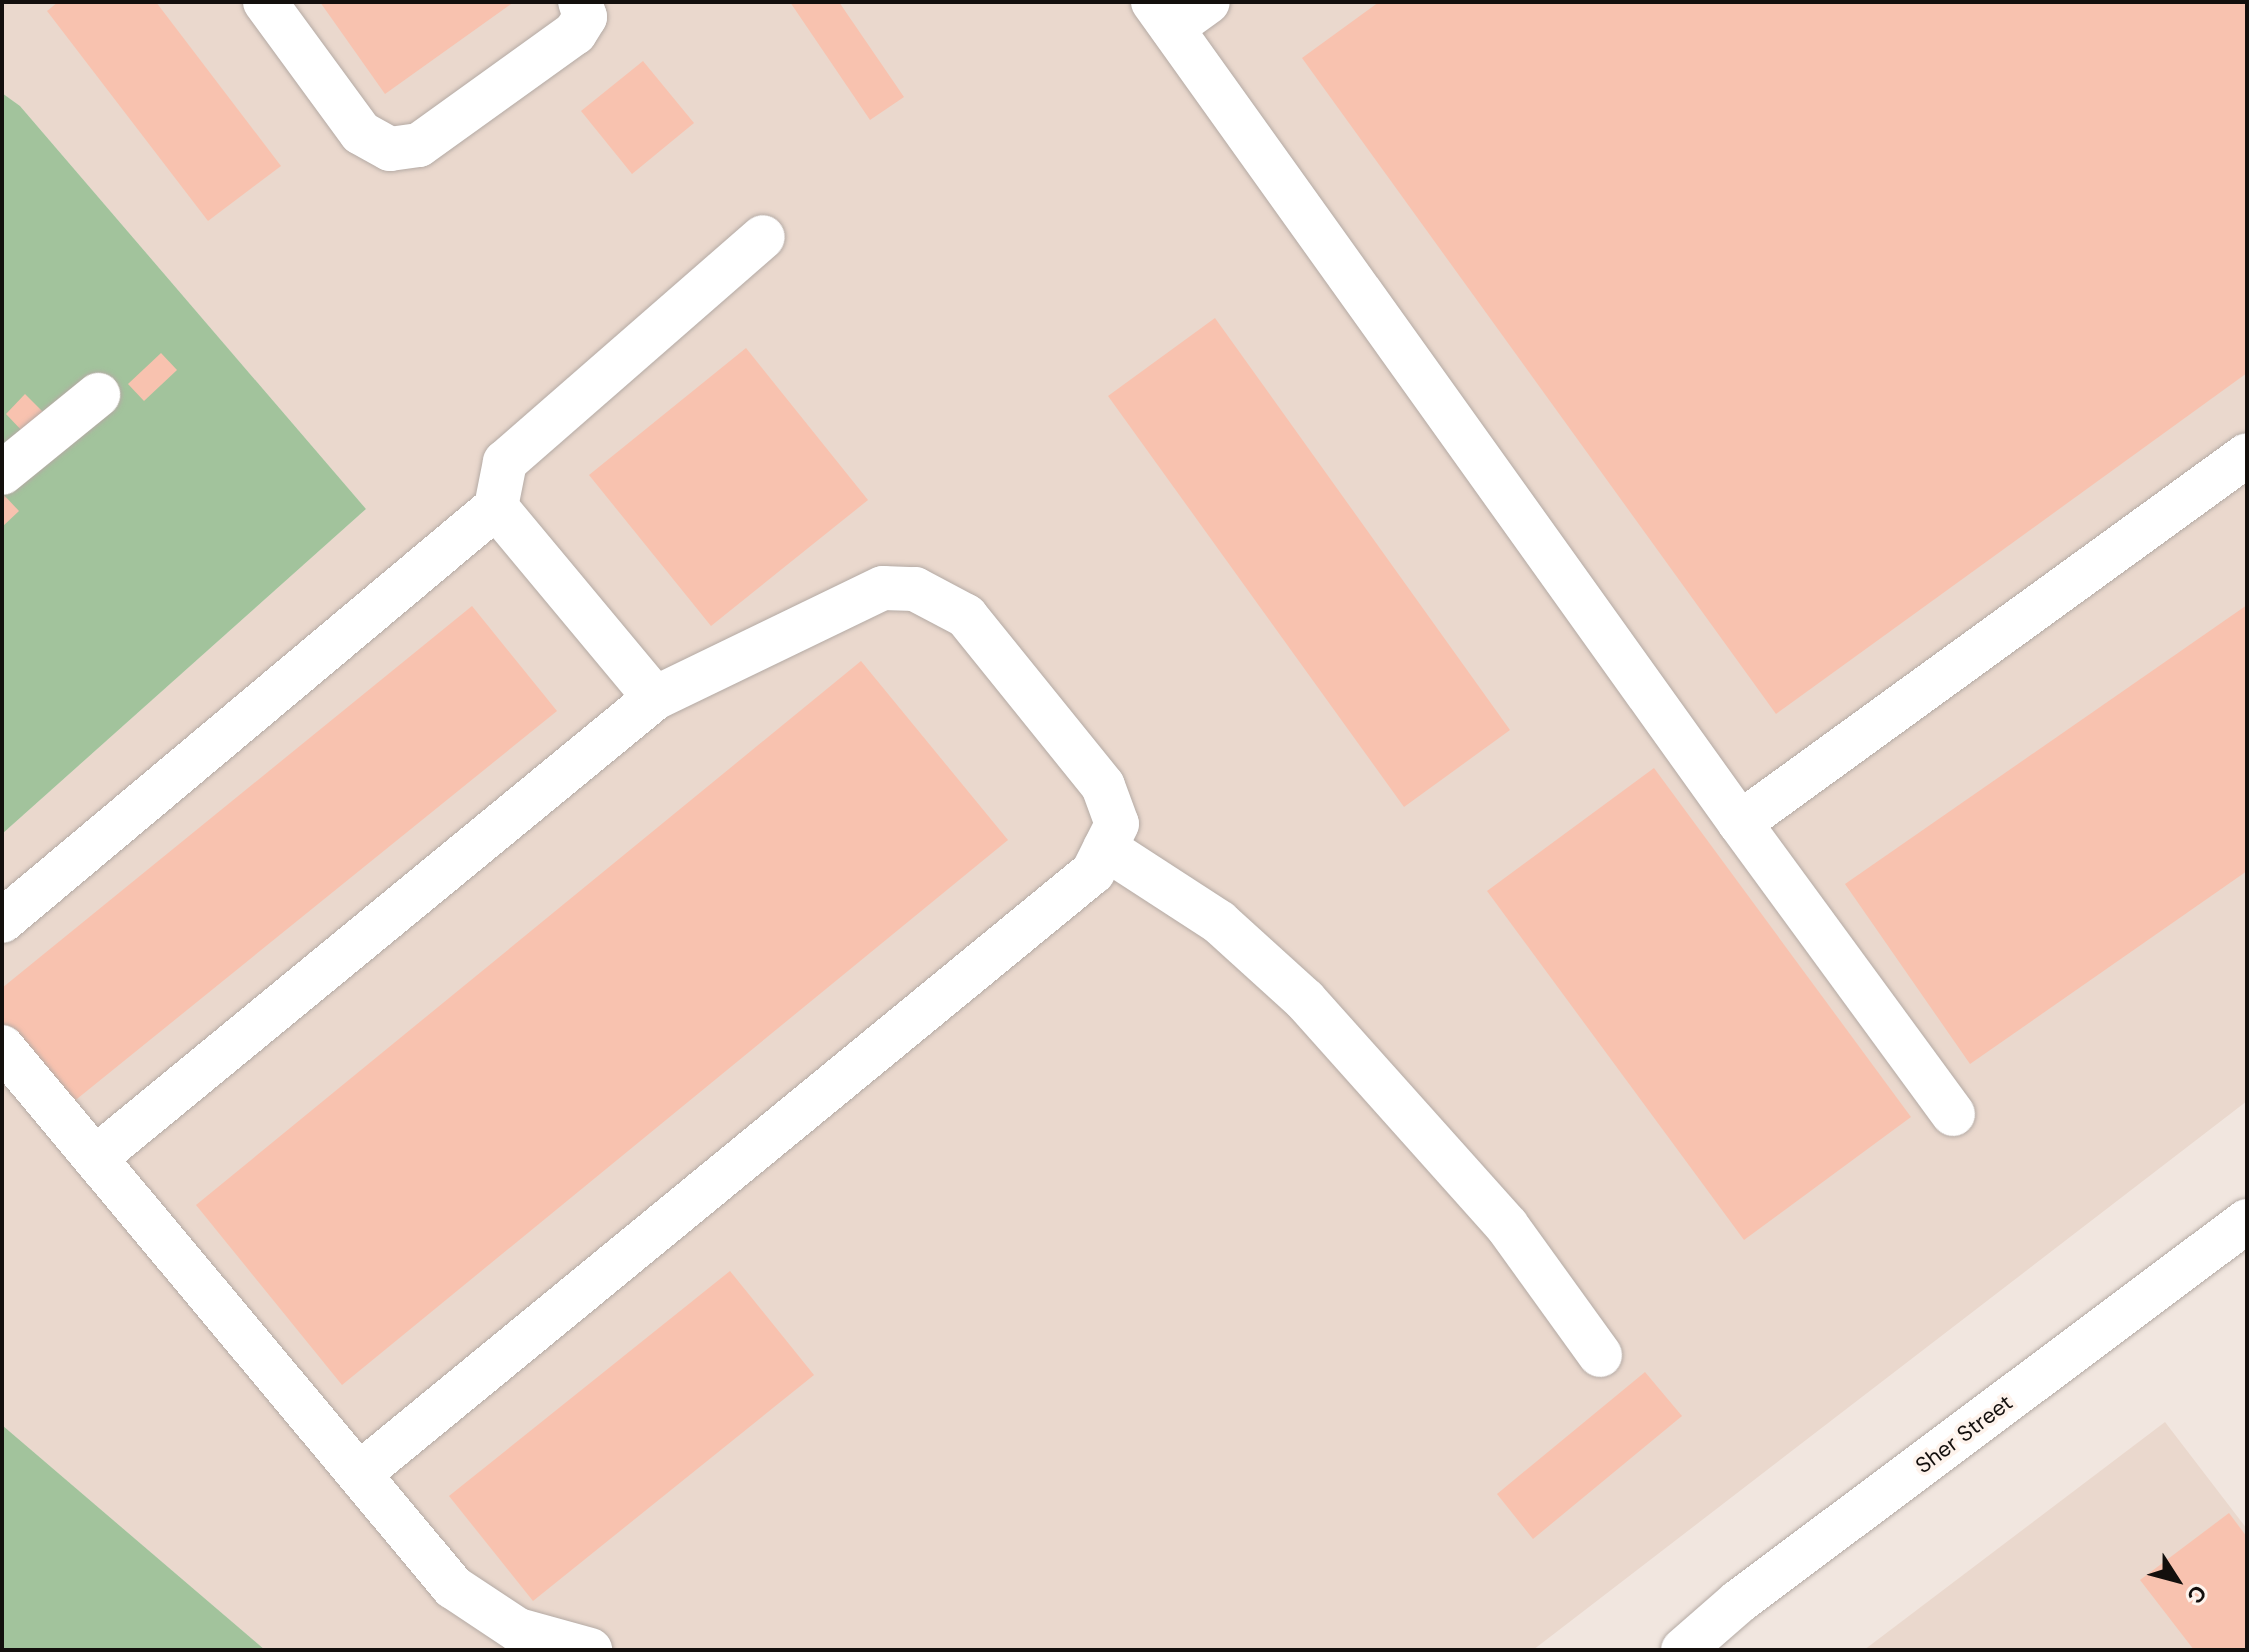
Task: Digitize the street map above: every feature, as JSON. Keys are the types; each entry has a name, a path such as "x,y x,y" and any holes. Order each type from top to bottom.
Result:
{"street":[{"path":"265,2 361,133 390,149 419,145 575,33 585,17 580,2"},
{"path":"1208,2 1162,15 1740,823 1953,1114"},
{"path":"2,921 496,507 505,462 763,237"},
{"path":"2,473 98,395"},
{"path":"1740,823 2247,455"},
{"path":"496,507 655,698"},
{"path":"95,1158 655,698 883,588 915,589 966,616 1103,786 1117,824 1093,872 359,1474"},
{"path":"1105,848 1219,922 1305,1000 1507,1226 1600,1355"},
{"path":"2,1047 453,1587 518,1630 590,1650"},
{"name":"Sher Street","path":"1683,1650 1738,1602 2247,1221"}],"shaded area":[{"path":"2,2 2247,2 2247,1101 1533,1650 265,1650 2,1425 2,834 366,509 20,106 2,93"},
{"path":"2165,1422 2247,1529 2247,1650 1864,1650"}],"green space":[{"path":"2,93 20,106 366,509 2,834"},
{"path":"2,1425 265,1650 2,1650"}],"building":[{"path":"58,2 156,2 281,166 208,221 47,11"},
{"path":"320,2 514,2 385,94"},
{"path":"790,2 839,2 904,97 870,120"},
{"path":"1379,2 2247,2 2247,373 1776,714 1302,58"},
{"path":"643,61 694,123 632,174 581,111"},
{"path":"1215,318 1510,730 1404,807 1108,396"},
{"path":"746,348 868,500 711,626 589,475"},
{"path":"161,353 177,370 144,401 128,384"},
{"path":"25,394 44,413 24,433 6,414"},
{"path":"2,493 19,511 2,527"},
{"path":"2247,605 2247,871 1970,1064 1845,884"},
{"path":"472,606 557,711 67,1107 2,1027 2,988"},
{"path":"861,661 1008,840 342,1385 196,1205"},
{"path":"1654,768 1911,1117 1744,1240 1487,891"},
{"path":"730,1271 814,1375 533,1601 449,1496"},
{"path":"1645,1372 1682,1416 1533,1539 1497,1494"},
{"path":"2229,1513 2247,1537 2247,1650 2194,1650 2140,1580"}]}
